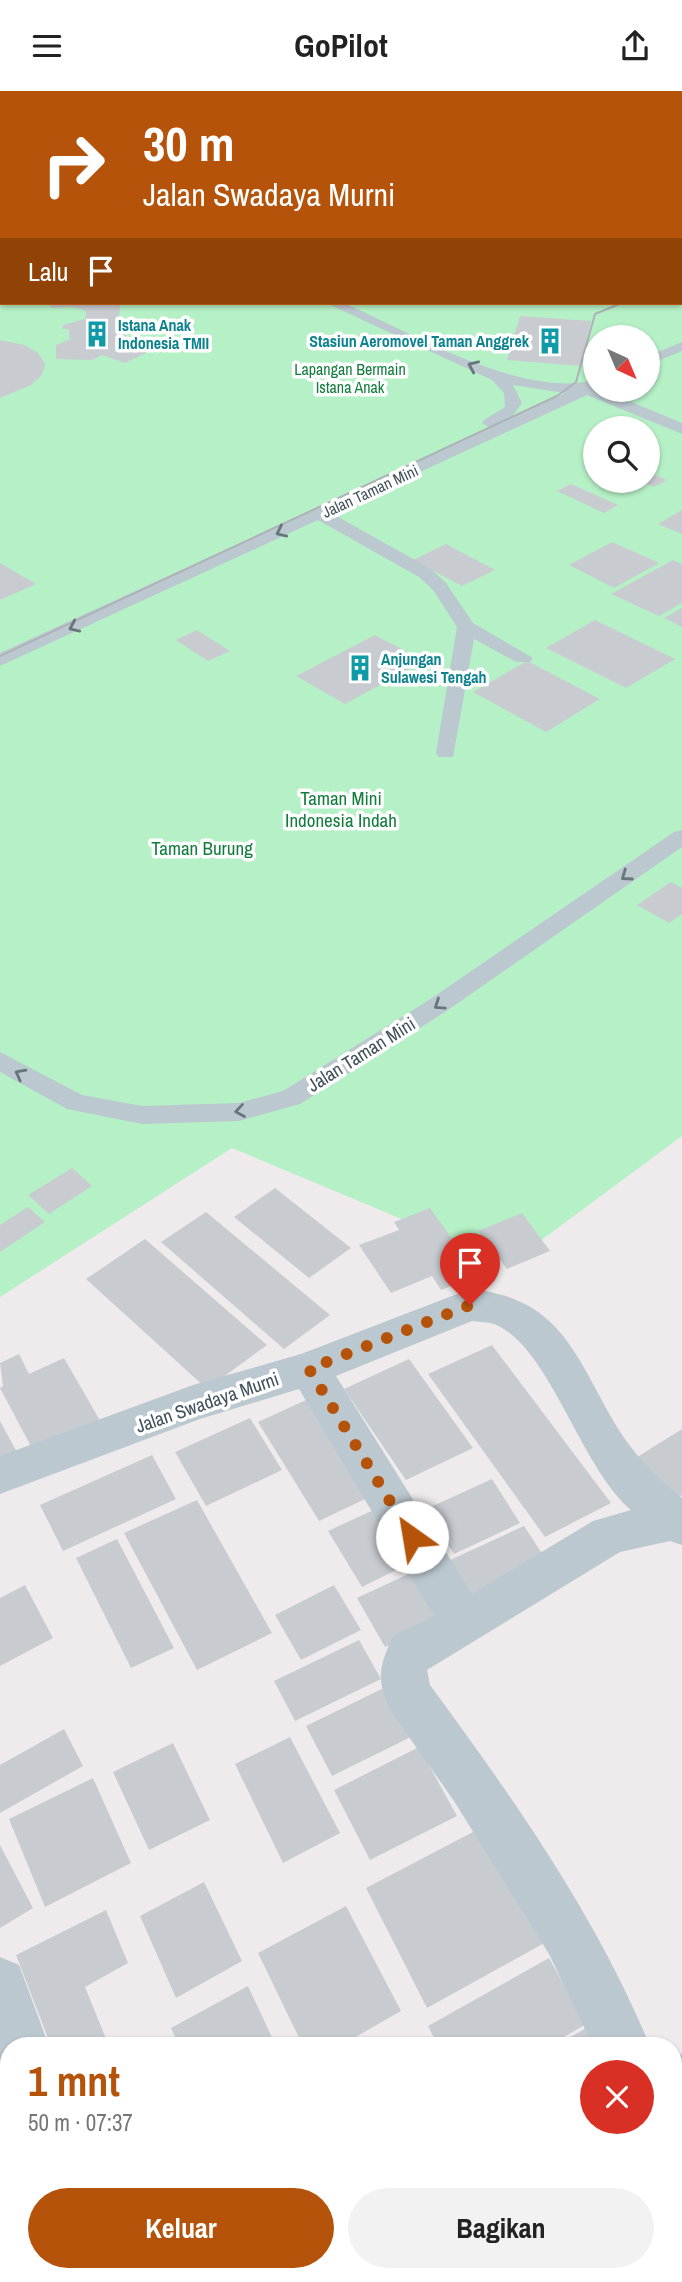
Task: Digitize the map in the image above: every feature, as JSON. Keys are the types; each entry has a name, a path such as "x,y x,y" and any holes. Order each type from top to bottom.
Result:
{"street":[{"name":"Jalan Swadaya Murni","path":"0,1475 193,1403 309,1369 470,1305 500,1308 523,1321 539,1336 569,1379 604,1444 638,1489 678,1522"},
{"path":"309,1369 465,1624"},
{"path":"618,2037 568,1935 472,1784 407,1694 403,1670 410,1651 465,1624 609,1535 678,1522"},
{"path":"0,1983 18,2037"}],"lane":[{"path":"337,305 497,377 548,388 583,387"},
{"path":"660,356 682,346"},
{"name":"Jalan Taman Mini","path":"0,644 506,415 515,407 516,399 497,377"},
{"name":"Jalan Taman Mini","path":"0,660 320,515 583,391"},
{"path":"626,403 682,429"},
{"path":"320,515 425,573 440,587 466,627 523,658"},
{"path":"446,753 466,627"},
{"name":"Jalan Taman Mini","path":"0,1061 76,1103 142,1115 239,1112 290,1098 437,1006 682,837"}],"green space":[{"name":"Taman Mini Indonesia Indah","path":"0,305 682,305 682,1136 509,1264 232,1148 0,1297"}],"building":[{"name":"Istana Anak Indonesia TMII","path":"50,305 120,305 119,319 135,319 134,323 126,324 126,341 152,350 125,363 102,355 92,360 56,359 56,345 73,338 69,338 69,329 63,329 63,325 85,319 86,311 74,307 51,308"},
{"name":"Stasiun Aeromovel Taman Anggrek","path":"520,316 591,321 590,325 583,325 581,366 507,360"},
{"path":"0,340 24,345 38,353 45,364 42,375 31,385 0,398"},
{"path":"571,484 583,489 583,493 591,493 618,505 604,513 557,491"},
{"path":"682,510 682,534 658,524"},
{"path":"612,542 659,563 614,588 569,565"},
{"path":"446,544 495,570 462,586 413,560"},
{"path":"673,560 682,564 682,603 659,616 611,594"},
{"path":"0,563 36,584 0,600"},
{"path":"682,608 682,627 664,618"},
{"path":"595,620 675,659 626,688 546,648"},
{"path":"197,630 230,651 208,661 176,640"},
{"name":"Anjungan Sulawesi Tengah","path":"375,635 424,661 345,704 296,676"},
{"path":"527,661 600,699 546,732 473,692"},
{"path":"671,882 682,888 682,914 669,923 637,905"},
{"path":"72,1168 92,1186 49,1214 28,1195"},
{"path":"275,1188 351,1248 309,1278 234,1217"},
{"path":"28,1207 45,1222 0,1252 0,1225"},
{"path":"430,1208 478,1275 441,1290 432,1276 391,1293 359,1245 399,1230 394,1222"},
{"path":"206,1212 330,1315 284,1349 161,1242"},
{"path":"522,1213 550,1251 507,1269 478,1231"},
{"path":"145,1239 267,1345 207,1389 86,1279"},
{"path":"492,1345 611,1503 545,1537 428,1374"},
{"path":"19,1354 29,1374 64,1358 102,1424 35,1454 0,1388 3,1386 0,1363"},
{"path":"409,1359 473,1448 406,1480 344,1389"},
{"path":"317,1395 380,1492 319,1521 258,1422"},
{"path":"250,1418 282,1470 206,1506 175,1452"},
{"path":"0,1421 18,1454 0,1462"},
{"path":"682,1429 682,1495 673,1501 634,1459"},
{"path":"152,1455 176,1499 63,1551 40,1505"},
{"path":"492,1479 520,1523 454,1554 426,1509"},
{"path":"197,1500 272,1633 197,1670 124,1533"},
{"path":"380,1507 414,1561 362,1587 328,1531"},
{"path":"524,1526 547,1561 473,1597 450,1560"},
{"path":"117,1539 174,1648 131,1668 76,1558"},
{"path":"419,1569 448,1617 385,1647 357,1598"},
{"path":"25,1585 53,1638 0,1666 0,1598"},
{"path":"334,1585 361,1630 301,1660 275,1615"},
{"path":"359,1640 381,1679 295,1721 274,1681"},
{"path":"396,1682 423,1731 332,1776 306,1726"},
{"path":"64,1729 83,1766 0,1813 0,1765"},
{"path":"290,1737 340,1833 283,1863 235,1764"},
{"path":"173,1743 210,1820 149,1850 113,1772"},
{"path":"419,1747 457,1816 370,1860 334,1790"},
{"path":"93,1778 131,1863 45,1907 9,1819"},
{"path":"492,1822 557,1936 427,2008 366,1888"},
{"path":"0,1845 33,1908 0,1928"},
{"path":"204,1882 242,1961 176,1998 140,1916"},
{"path":"346,1906 401,2011 356,2037 299,2037 258,1953"},
{"path":"106,1910 128,1963 85,1987 105,2037 48,2037 16,1955"},
{"path":"549,1958 586,2024 564,2037 434,2037 428,2026"},
{"path":"248,1986 272,2037 175,2037 171,2028"},
{"path":"593,2024 600,2037 571,2037"}],"tram line":[{"path":"0,656 557,396 576,382 595,314 617,305"}],"place":[{"name":"Istana Anak Indonesia TMII","path":"97,334"},
{"name":"Stasiun Aeromovel Taman Anggrek","path":"550,341"},
{"name":"Anjungan Sulawesi Tengah","path":"360,668"}],"route":[{"path":"412,1537 309,1369 470,1305"}],"park label":[{"name":"Lapangan Bermain Istana Anak","path":"350,378"},
{"name":"Taman Burung","path":"202,848"}]}
